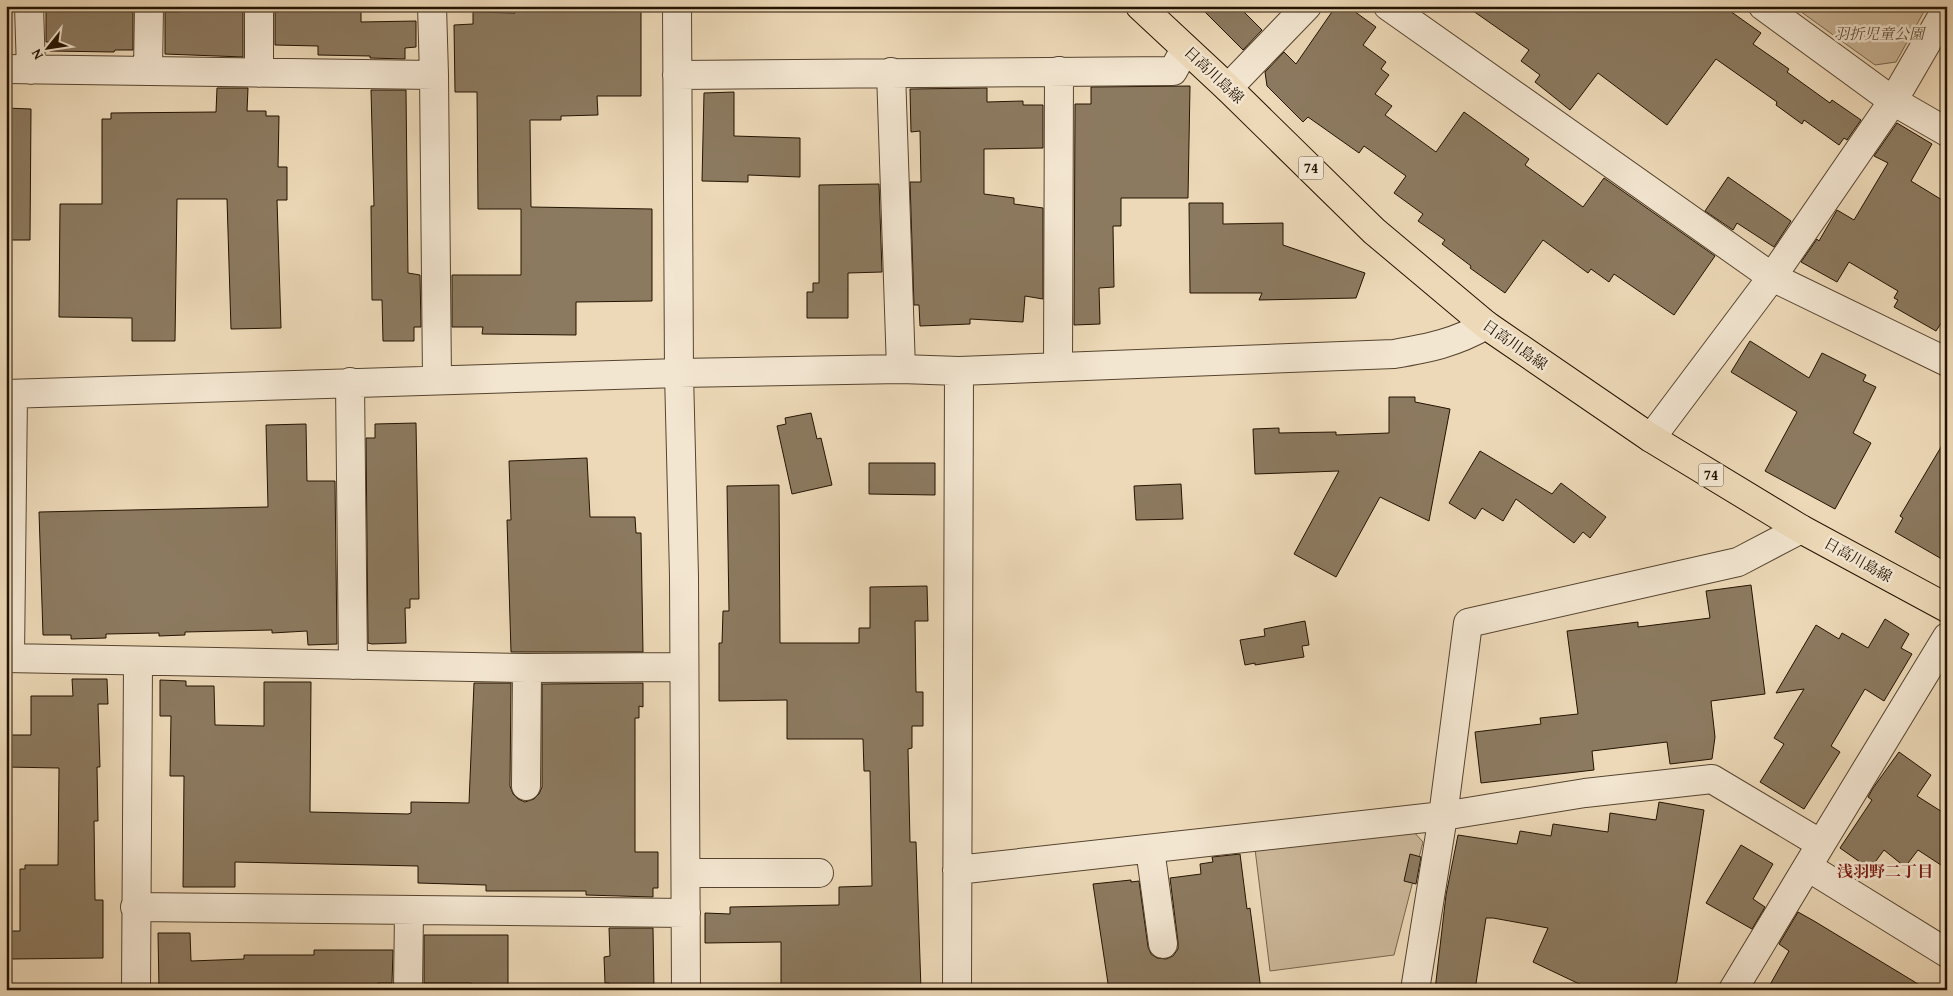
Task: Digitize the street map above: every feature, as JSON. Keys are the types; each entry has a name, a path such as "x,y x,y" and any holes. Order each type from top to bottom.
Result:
{"main road":[{"name":"日高川島線","path":"1148,9 1185,48 1374,231 1486,325 1651,438 1801,529 1947,608"}],"street":[{"path":"29,6 18,69 434,75"},
{"path":"148,6 148,71"},
{"path":"259,6 259,73"},
{"path":"432,6 437,379"},
{"path":"677,6 686,990"},
{"path":"1228,88 1307,6"},
{"path":"1388,6 1772,277 1947,362"},
{"path":"1763,6 1893,101 1947,132"},
{"path":"1651,438 1772,277 1893,101 1947,8"},
{"path":"678,75 1173,71 1185,48"},
{"path":"1058,367 1059,71"},
{"path":"891,72 901,369"},
{"path":"684,666 527,668 8,658 10,394 437,379 679,373 901,369 959,371 1394,354 1433,348 1463,338 1486,325"},
{"path":"956,990 959,371"},
{"path":"350,382 353,665"},
{"path":"1415,990 1443,816 1468,623 1738,562 1801,529"},
{"path":"1733,990 1947,637"},
{"path":"136,990 138,662"},
{"path":"526,786 527,668"},
{"path":"957,870 1443,816 1585,792 1712,779 1814,856 1947,952"},
{"path":"1150,849 1163,944"},
{"path":"686,873 820,872"},
{"path":"136,908 686,914"},
{"path":"408,990 409,912"}],"green space":[{"name":"羽折児童公園","path":"1793,6 1927,6 1896,62 1875,65"},
{"path":"1412,830 1423,842 1394,955 1270,971 1255,849"}],"building":[{"path":"46,6 91,6 91,10 133,12 133,50 115,50 114,52 50,51 50,42 46,42"},
{"path":"202,6 243,6 243,57 165,54 165,12 179,12 179,8 202,8"},
{"path":"275,6 361,10 361,22 416,21 416,47 405,48 405,59 318,55 318,46 275,45"},
{"path":"515,6 641,6 641,96 597,96 598,115 561,116 561,120 530,120 531,207 652,209 652,301 576,302 576,335 482,334 483,327 452,327 452,275 521,275 521,209 478,209 477,92 455,92 454,25 473,24 473,12 515,13"},
{"path":"1199,6 1238,6 1262,30 1243,50"},
{"path":"1336,6 1347,6 1376,27 1363,45 1386,62 1381,69 1389,75 1375,94 1392,106 1385,115 1436,152 1464,112 1529,159 1525,165 1583,207 1604,178 1715,256 1674,315 1614,274 1609,282 1591,269 1588,273 1543,240 1505,293 1470,268 1471,266 1442,244 1445,240 1418,221 1423,214 1394,193 1406,176 1364,146 1359,153 1308,117 1303,122 1267,86 1265,72 1284,52 1296,64"},
{"path":"1466,6 1723,6 1761,33 1753,44 1789,69 1787,72 1830,103 1832,100 1861,120 1847,140 1844,138 1839,145 1804,120 1802,124 1776,105 1777,102 1716,59 1667,125 1598,73 1570,110 1535,82 1540,75 1521,61 1529,50"},
{"path":"1190,86 1188,198 1121,198 1121,226 1113,226 1114,287 1099,288 1100,324 1074,325 1075,104 1091,104 1091,87"},
{"path":"217,88 248,88 247,111 266,111 266,116 279,116 278,167 287,167 287,200 277,200 281,328 231,329 227,199 177,199 175,341 132,341 132,318 59,317 60,204 102,204 102,119 111,119 111,113 216,112"},
{"path":"987,88 987,102 1023,101 1023,105 1043,105 1043,148 984,149 984,194 1014,198 1014,204 1043,208 1043,299 1025,296 1023,322 970,319 970,324 920,326 919,305 914,305 910,182 921,182 920,131 911,132 910,89"},
{"path":"371,90 406,90 408,273 420,275 421,327 414,327 414,341 383,341 382,300 372,300 371,206 374,206"},
{"path":"734,92 734,136 800,138 800,177 748,175 748,182 702,181 704,93"},
{"path":"6,108 31,109 30,240 6,240"},
{"path":"1897,123 1932,144 1911,181 1947,203 1947,314 1936,331 1894,307 1898,300 1894,298 1898,291 1849,262 1837,282 1801,262 1817,239 1819,241 1837,210 1854,220 1888,163 1874,156"},
{"path":"1728,177 1791,221 1774,247 1737,223 1733,230 1705,211"},
{"path":"879,184 882,272 848,273 848,318 807,318 807,292 813,292 813,283 819,283 819,185"},
{"path":"1189,203 1223,203 1223,224 1283,223 1283,245 1365,273 1356,298 1259,300 1262,293 1190,293"},
{"path":"1750,341 1809,378 1822,353 1866,375 1863,381 1876,387 1853,433 1871,443 1835,509 1765,471 1797,412 1731,372"},
{"path":"1389,397 1415,397 1415,402 1450,409 1429,521 1380,497 1336,577 1294,554 1339,471 1255,474 1253,429 1279,428 1279,433 1336,432 1336,435 1389,433"},
{"path":"811,413 817,439 821,438 832,485 792,494 777,426 786,424 785,418"},
{"path":"416,423 419,599 410,599 410,608 405,608 406,643 372,644 368,643 366,438 375,438 375,424"},
{"path":"306,424 307,481 335,481 337,644 308,645 307,631 272,633 272,630 185,632 185,635 159,636 159,633 106,634 106,638 71,639 71,635 43,635 39,512 268,507 266,425"},
{"path":"1947,437 1947,562 1895,532 1903,518 1900,516"},
{"path":"1480,451 1552,494 1561,483 1606,517 1590,538 1583,532 1574,543 1516,499 1503,521 1482,508 1475,519 1449,503"},
{"path":"587,458 590,517 635,517 636,533 641,533 643,652 511,652 507,520 511,520 509,461"},
{"path":"869,463 935,463 935,495 869,494"},
{"path":"1181,484 1183,519 1136,520 1134,486"},
{"path":"779,485 780,643 859,643 859,628 870,628 870,587 927,586 928,621 915,621 916,692 923,692 923,726 912,726 912,748 908,749 910,842 916,842 921,990 781,990 781,942 705,943 705,913 730,914 730,907 839,905 839,887 872,886 870,771 864,771 863,739 787,739 787,700 719,701 719,643 722,643 723,611 729,611 727,486"},
{"path":"1751,585 1765,694 1711,701 1715,737 1712,759 1670,764 1667,742 1592,751 1594,770 1481,783 1475,732 1541,724 1540,718 1578,714 1567,631 1638,622 1638,627 1710,618 1706,591"},
{"path":"1885,619 1909,634 1901,648 1912,654 1884,701 1865,689 1831,746 1840,752 1804,809 1760,782 1784,744 1774,738 1804,689 1776,693 1816,625 1839,639 1842,633 1868,648"},
{"path":"1305,621 1309,645 1302,646 1304,657 1245,665 1240,640 1265,636 1264,629"},
{"path":"72,679 107,679 108,704 98,704 100,767 97,767 98,821 94,821 95,900 103,900 103,958 11,959 9,931 20,931 20,869 25,869 25,865 58,865 59,768 6,767 6,735 31,735 31,696 73,696"},
{"path":"160,680 186,681 186,686 214,686 215,725 264,726 264,682 311,682 310,812 408,814 411,813 411,802 469,803 474,683 511,683 510,786 513,794 525,802 534,799 542,787 542,684 643,683 643,707 639,706 639,718 635,718 635,852 658,852 658,888 653,888 653,897 586,895 586,891 486,891 486,885 418,883 418,866 235,862 235,887 183,887 184,776 170,776 171,716 160,716"},
{"path":"1899,752 1931,775 1917,796 1947,815 1947,869 1918,850 1905,867 1884,850 1870,869 1840,848 1872,800 1868,797 1873,788"},
{"path":"1659,802 1704,810 1677,981 1672,990 1592,990 1533,962 1548,928 1486,918 1475,990 1435,990 1446,895 1458,835 1517,844 1520,831 1551,836 1553,824 1608,832 1610,813 1656,820"},
{"path":"1741,845 1773,864 1753,899 1765,907 1752,929 1706,903"},
{"path":"1240,854 1247,909 1250,908 1261,990 1193,990 1193,984 1152,990 1109,990 1093,884 1131,880 1131,882 1139,881 1148,947 1151,954 1157,958 1166,959 1173,956 1178,949 1170,878 1201,874 1200,864 1213,862 1212,857"},
{"path":"1410,854 1421,857 1416,884 1404,881"},
{"path":"1798,912 1928,990 1767,990 1789,951 1779,944"},
{"path":"609,928 653,928 654,990 609,990 609,983 605,983 604,957 610,956"},
{"path":"158,933 190,933 191,961 244,959 244,955 314,955 314,950 393,950 392,983 378,983 378,990 159,989"},
{"path":"424,935 508,935 508,990 471,990 471,983 424,983"}],"district":[{"name":"浅羽野二丁目","path":"1885,871"}]}
